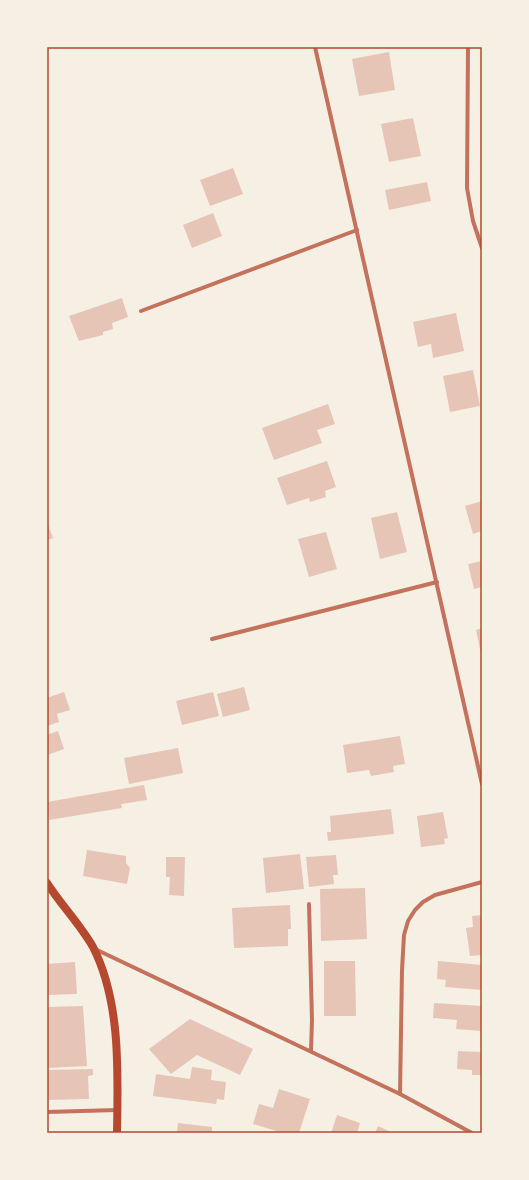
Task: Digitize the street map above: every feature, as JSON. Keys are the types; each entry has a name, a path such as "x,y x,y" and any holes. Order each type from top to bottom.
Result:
{"main road":[{"path":"47,883 82,929 93,948 108,987 112,1006 116,1048 118,1110 117,1133"}],"street":[{"path":"315,47 482,784"},
{"path":"468,47 467,188 473,221 482,248"},
{"path":"141,311 357,230"},
{"path":"212,639 437,582"},
{"path":"400,1094 402,970 404,935 408,921 415,910 423,902 435,896 482,882"},
{"path":"309,904 312,1020 311,1051"},
{"path":"93,948 400,1094 472,1133"},
{"path":"47,1112 118,1110"}],"building":[{"path":"389,52 395,90 359,96 352,59"},
{"path":"413,118 421,156 389,162 381,124"},
{"path":"233,168 243,194 210,206 200,180"},
{"path":"427,182 431,201 389,210 385,190"},
{"path":"213,213 222,236 192,248 183,225"},
{"path":"122,298 128,317 112,323 113,329 103,332 103,335 79,341 69,316"},
{"path":"456,313 464,351 433,358 431,344 418,347 413,322"},
{"path":"473,370 480,406 450,412 443,376"},
{"path":"328,404 335,424 317,430 322,443 274,460 262,428"},
{"path":"327,461 336,487 325,491 326,497 310,502 309,498 287,505 277,478"},
{"path":"482,501 482,531 473,534 465,506"},
{"path":"397,512 407,552 380,559 371,518"},
{"path":"47,522 53,538 47,540"},
{"path":"326,532 337,569 309,577 298,539"},
{"path":"482,561 482,587 474,589 468,564"},
{"path":"482,628 482,654 481,654 476,630"},
{"path":"244,687 250,710 223,717 217,694"},
{"path":"64,692 70,710 57,714 59,722 47,726 47,698"},
{"path":"213,692 219,716 182,725 176,701"},
{"path":"58,731 64,749 47,755 47,735"},
{"path":"400,736 405,764 393,766 394,772 371,776 369,770 347,773 343,745"},
{"path":"178,748 183,773 129,784 124,758"},
{"path":"144,785 147,800 121,804 122,808 49,820 47,802"},
{"path":"391,809 394,834 328,841 327,832 331,832 330,816"},
{"path":"443,812 448,838 444,839 445,844 421,847 417,816"},
{"path":"87,850 126,856 126,863 130,868 127,884 83,876"},
{"path":"300,854 304,889 266,893 263,858"},
{"path":"336,855 338,875 333,875 334,884 309,887 306,857"},
{"path":"166,857 185,857 184,896 169,895 170,877 166,877"},
{"path":"365,888 367,939 321,941 320,889"},
{"path":"290,905 291,929 288,929 288,946 234,948 232,908"},
{"path":"482,915 482,955 470,956 466,928 473,927 472,916"},
{"path":"324,961 355,961 356,1016 324,1016"},
{"path":"438,961 482,965 482,990 445,987 446,980 437,979"},
{"path":"75,962 77,994 47,995 47,964"},
{"path":"434,1003 482,1006 482,1031 456,1029 457,1020 433,1018"},
{"path":"83,1006 87,1066 47,1068 47,1007"},
{"path":"190,1019 253,1049 240,1075 197,1055 171,1074 149,1049"},
{"path":"458,1051 482,1052 482,1075 472,1075 472,1070 457,1069"},
{"path":"192,1067 212,1070 211,1080 226,1082 224,1100 217,1099 216,1104 153,1096 156,1074 190,1079"},
{"path":"93,1069 93,1075 88,1076 89,1099 47,1100 47,1070"},
{"path":"279,1089 310,1099 299,1133 283,1133 253,1124 259,1104 273,1108"},
{"path":"337,1115 360,1123 357,1133 331,1133"},
{"path":"178,1123 212,1127 212,1133 177,1133"},
{"path":"378,1126 393,1133 375,1133"}]}
